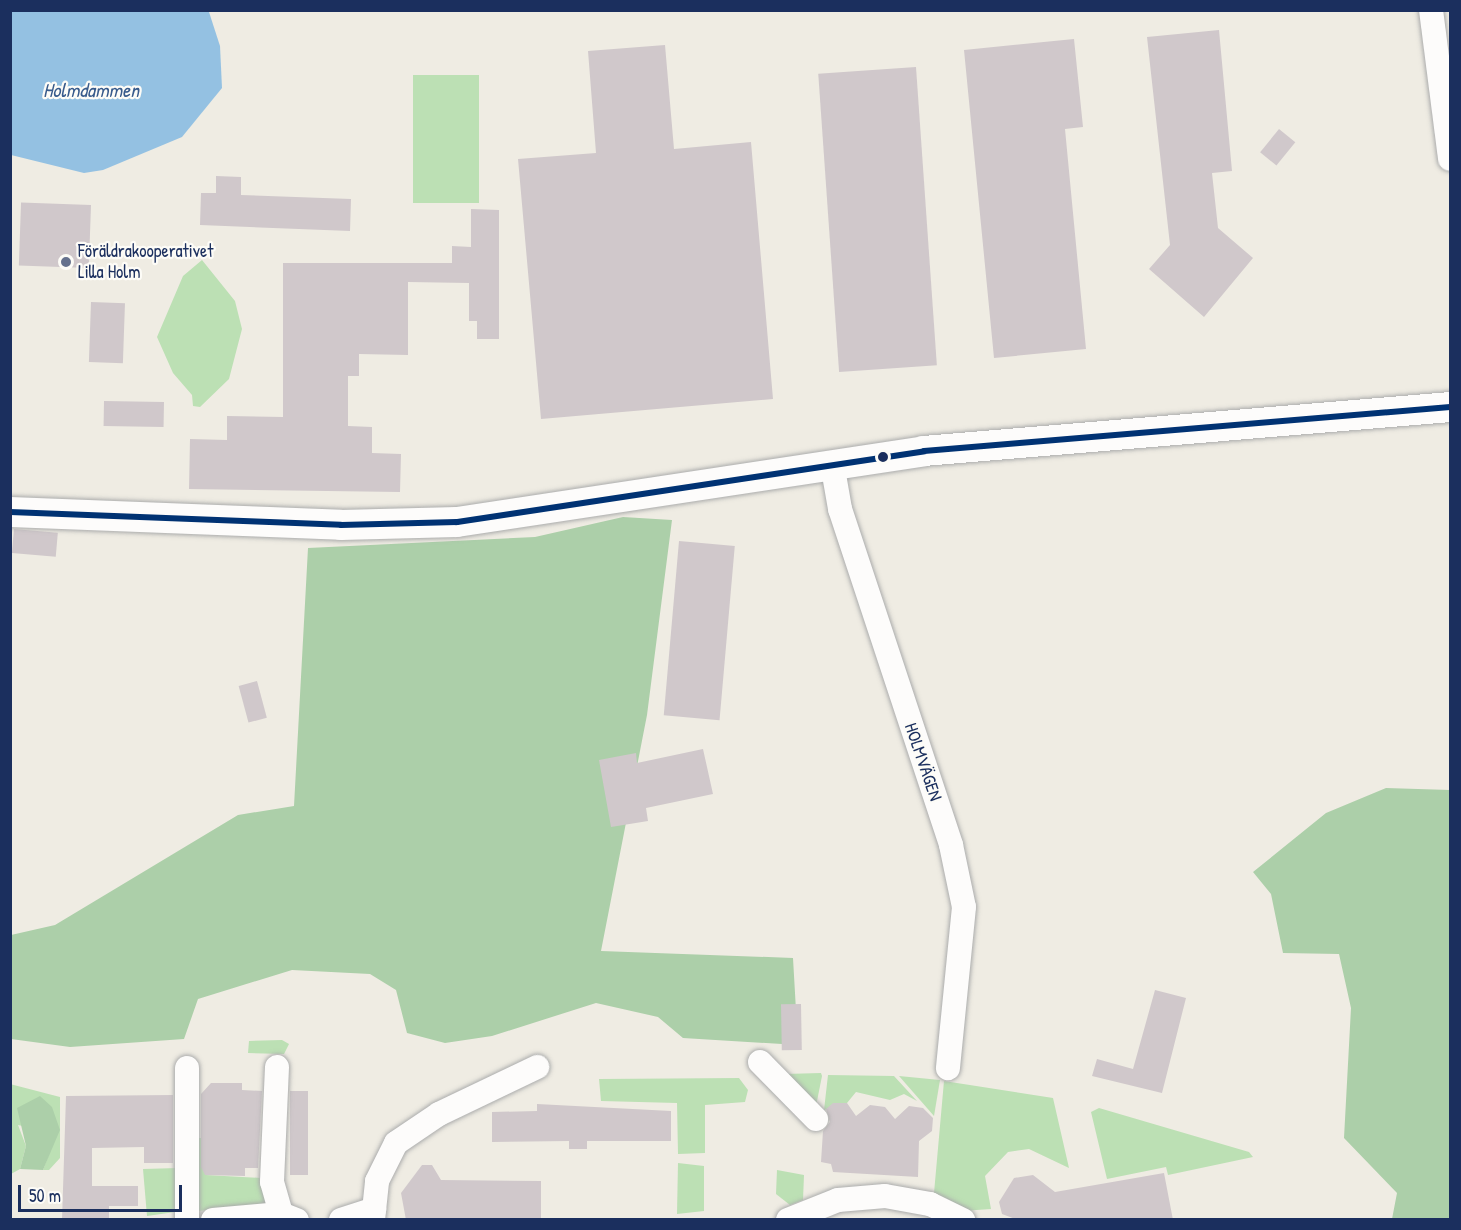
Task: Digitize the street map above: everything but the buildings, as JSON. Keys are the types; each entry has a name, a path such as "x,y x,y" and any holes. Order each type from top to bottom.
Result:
{"street":[{"path":"1431,10 1450,159"},
{"path":"10,512 332,525 436,523 592,505 832,463 1450,407"},
{"name":"HOLMVÄGEN","path":"832,463 840,509 951,845 964,907 948,1068"},
{"path":"760,1062 816,1119"},
{"path":"213,1220 289,1217 272,1182 277,1067"},
{"path":"341,1220 373,1214 385,1161 412,1129 537,1067"},
{"path":"187,1068 187,1220"},
{"path":"788,1220 838,1200 885,1196 930,1204 963,1220"}],"green space":[{"path":"413,75 479,75 479,203 413,203"},
{"path":"202,260 235,301 242,329 229,379 200,407 193,406 192,395 173,373 157,337 183,276"},
{"path":"623,517 672,520 647,715 601,951 793,958 798,1045 683,1038 658,1017 596,1003 492,1036 445,1043 407,1033 396,990 370,974 292,970 198,999 184,1039 70,1047 11,1039 11,935 55,925 238,815 294,806 308,548 535,537"},
{"path":"1386,788 1450,790 1450,1219 1392,1219 1397,1193 1344,1138 1351,1008 1339,954 1283,953 1271,894 1253,872 1326,813"},
{"path":"282,1040 289,1044 284,1054 248,1053 249,1041"},
{"path":"821,1073 822,1076 815,1111 785,1074"},
{"path":"828,1075 894,1076 917,1101 904,1094 890,1100 856,1092 847,1103 824,1110"},
{"path":"899,1076 940,1080 934,1116"},
{"path":"739,1078 748,1090 745,1102 705,1105 705,1153 678,1154 677,1103 601,1101 599,1079"},
{"path":"944,1081 1053,1098 1069,1168 1029,1149 1008,1152 985,1176 991,1209 962,1211 934,1193"},
{"path":"10,1084 60,1097 60,1158 49,1170 43,1170 57,1133 18,1125 26,1146 20,1169 11,1174"},
{"path":"40,1096 52,1107 60,1130 43,1170 20,1169 26,1146 17,1108"},
{"path":"1099,1108 1249,1152 1253,1157 1168,1175 1166,1167 1107,1179 1091,1112"},
{"path":"192,1138 201,1138 206,1175 261,1178 271,1203 198,1211"},
{"path":"678,1163 704,1166 704,1211 677,1214"},
{"path":"178,1168 175,1212 147,1216 143,1169"},
{"path":"777,1170 804,1175 803,1200 790,1205 776,1194"}],"water":[{"name":"Holmdammen","path":"11,10 209,12 220,46 222,88 182,137 103,170 84,173 11,155"}],"transit line":[{"path":"10,512 341,525 457,522 924,451 1450,407"}],"place":[{"name":"Föräldrakooperativet Lilla Holm","path":"66,262"}]}
